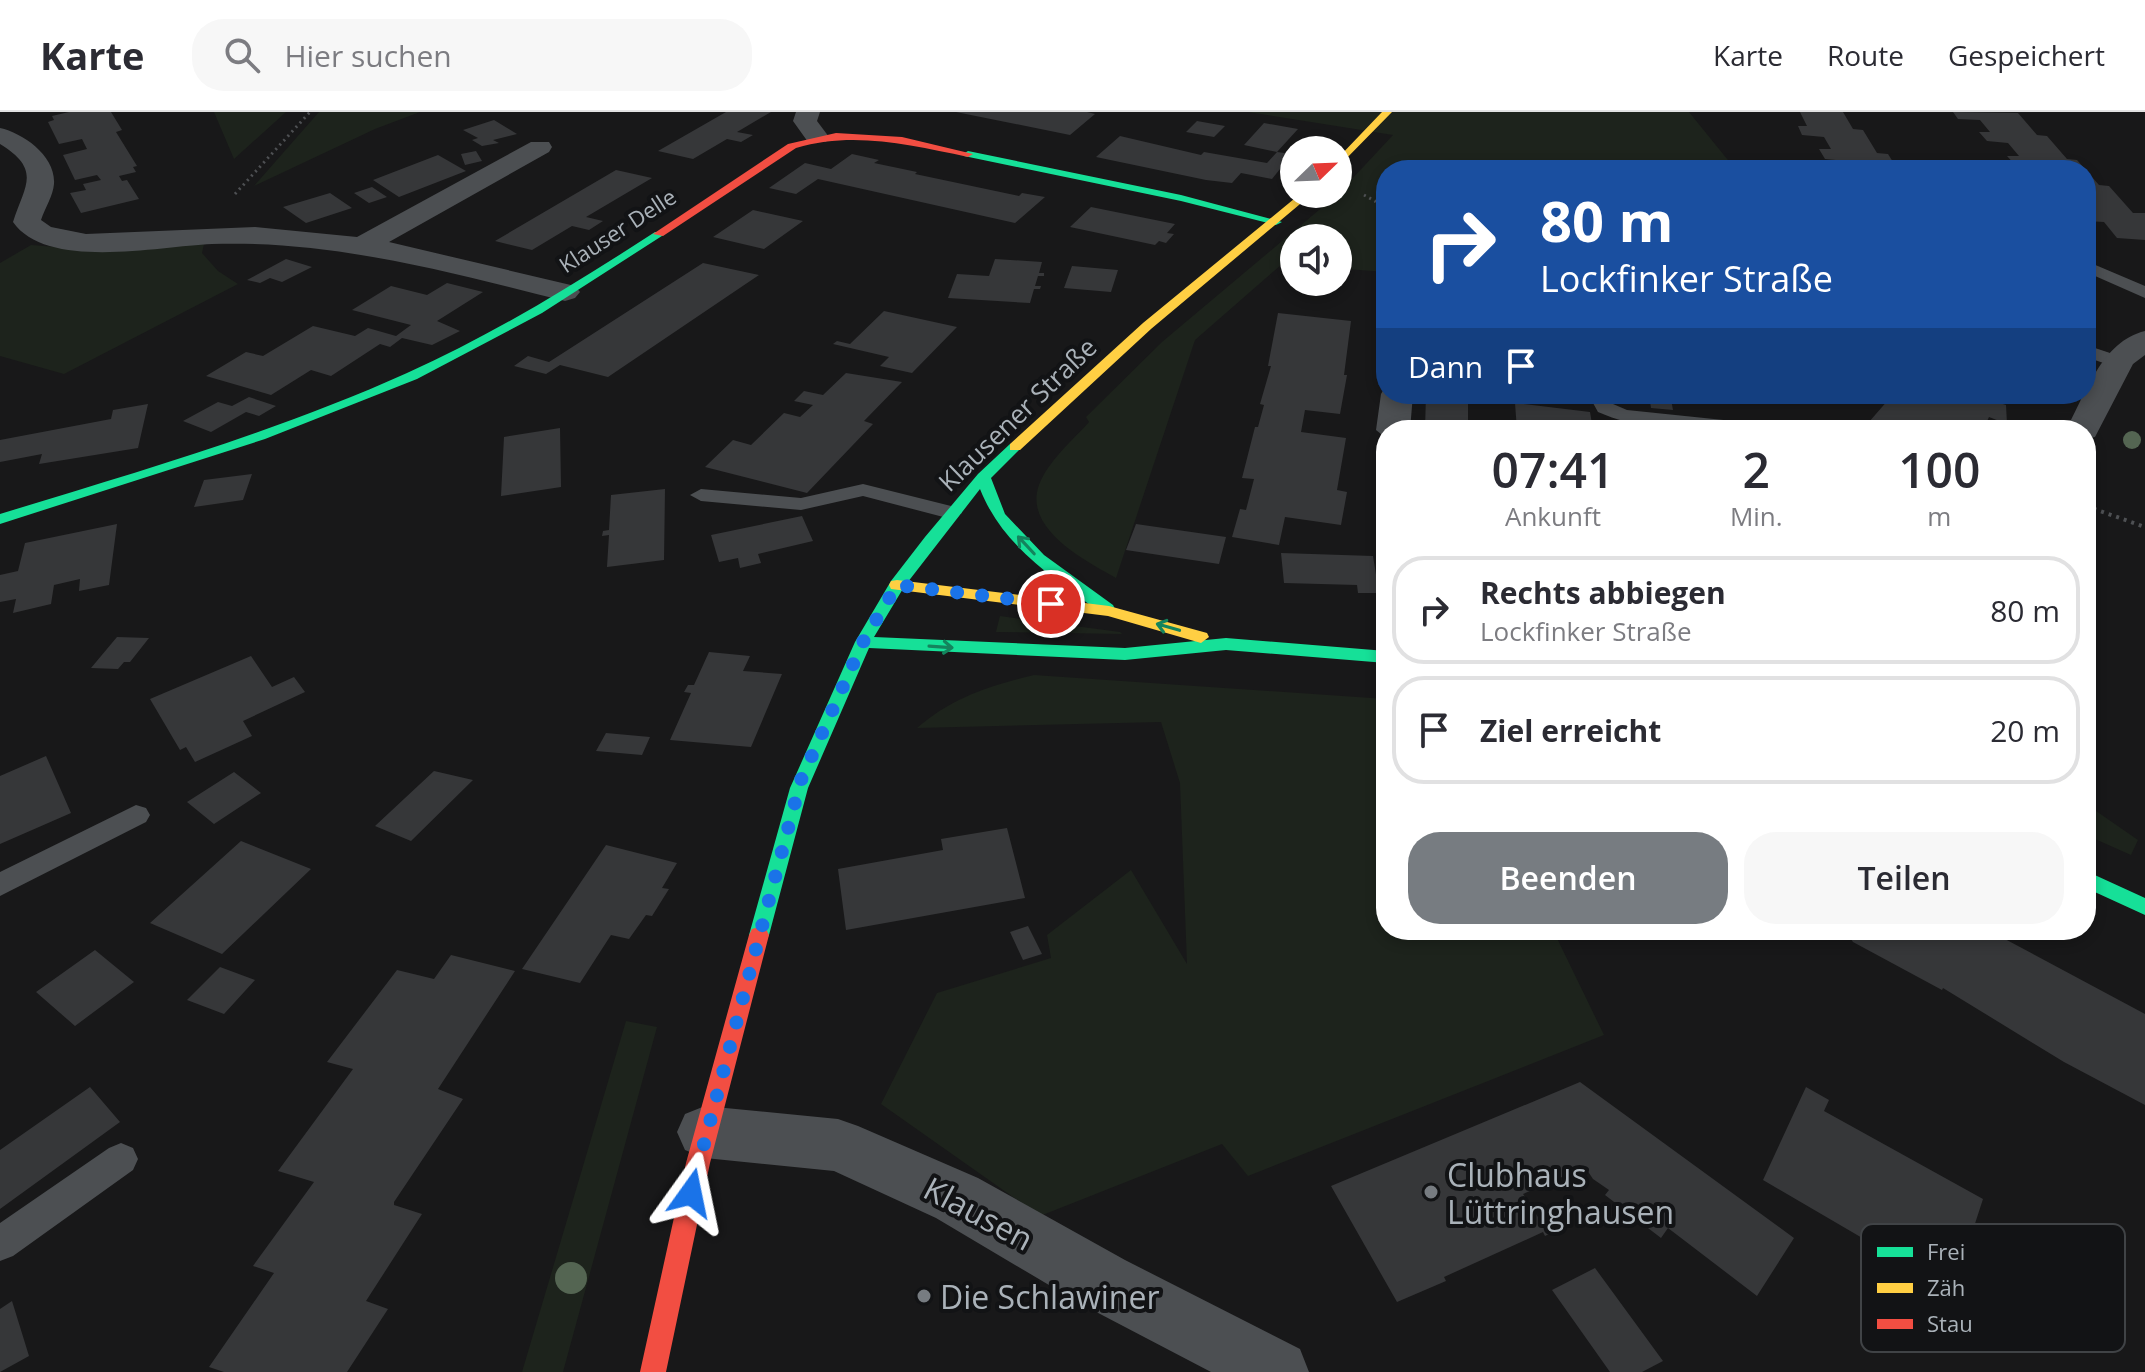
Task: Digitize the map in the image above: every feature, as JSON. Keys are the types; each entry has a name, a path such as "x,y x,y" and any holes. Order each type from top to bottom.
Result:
{"street":[{"path":"808,112 805,121 817,137"},
{"path":"1352,149 1387,112"},
{"name":"Klauser Delle","path":"0,519 324,413 468,349 565,292 792,146 817,137 832,134 880,136 1181,198 1276,222"},
{"path":"0,135 23,149 37,167 41,179 27,222 42,235 85,243 233,234 365,244 565,292"},
{"path":"365,244 540,147"},
{"name":"Klausener Straße","path":"653,1372 705,1132 799,788 863,642 897,585 951,513 983,477 1147,326 1292,208"},
{"path":"2088,420 2118,362 2145,340"},
{"path":"983,477 998,515 1028,547 1109,611"},
{"path":"897,585 1109,611 1226,644"},
{"path":"863,642 1125,654 1226,644 1376,656"},
{"path":"2096,884 2145,907"},
{"name":"Klausen","path":"705,1132 838,1145 957,1198 1103,1282 1277,1372"}],"lane":[{"path":"2096,271 2145,293"},
{"path":"2096,354 2118,362"},
{"path":"1603,404 1605,408 1623,416 1663,420"},
{"path":"701,495 801,504 863,490 951,513"},
{"path":"0,885 136,815"},
{"path":"0,1244 121,1159"}],"path":[{"path":"233,234 230,200 310,112"},
{"path":"1364,195 1376,203"},
{"path":"2096,510 2145,527"}],"shaded area":[{"path":"214,112 286,112 234,159"},
{"path":"319,112 420,112 375,129 254,186"},
{"path":"1248,112 1689,112 1728,160 1376,160 1376,271 1352,269 1352,224 1302,224 1321,208 1352,208 1352,179 1393,135"},
{"path":"1280,243 1280,266 1195,340 1116,578 1074,553 1048,529 1036,501 1039,485 1061,451 1089,422 1086,417 1162,342"},
{"path":"204,244 202,253 218,271 238,284 64,374 0,356 0,263 31,245 91,250"},
{"path":"1000,616 1120,632 1122,634 996,632"},
{"path":"1034,675 1376,698 1376,940 1558,940 1604,1035 1248,1176 1222,1144 1040,1216 881,1104 937,993 1051,958 1047,935 1131,870 1187,964 1180,783 1161,722 917,728 971,694"},
{"path":"2096,811 2138,840 2131,855 2096,839"},
{"path":"626,1021 657,1027 563,1372 522,1372"}],"building":[{"path":"69,112 111,112 122,130 116,132 137,166 133,167 136,172 119,176 122,181 127,180 139,199 81,213 70,193 86,190 83,184 101,180 97,175 75,180 63,155 87,149 82,139 59,144 48,122 54,120 52,116"},
{"path":"726,112 771,112 737,132 753,135 741,142 727,139 693,159 658,151"},
{"path":"956,112 1087,112 1095,114 1070,135"},
{"path":"1800,112 1843,112 1853,129 1863,130 1877,153 1888,154 1892,160 1825,159 1819,149 1831,149 1824,137 1802,135 1798,126 1807,126"},
{"path":"1953,112 2018,113 2037,135 2047,136 2067,159 2077,160 2011,160 2007,156 2019,156 2008,143 1987,141 1979,132 1990,132 1980,120 1958,119"},
{"path":"494,120 517,134 493,140 499,143 482,146 472,140 478,138 463,130"},
{"path":"1197,121 1225,126 1214,137 1186,132"},
{"path":"1264,123 1298,129 1292,136 1280,136 1277,152 1244,145"},
{"path":"1120,136 1201,155 1204,152 1267,163 1280,152 1280,169 1272,179 1241,173 1232,183 1096,157"},
{"path":"476,151 482,161 465,165 461,154"},
{"path":"852,154 879,160 874,163 917,172 915,174 1019,196 1022,193 1045,197 1015,223 818,179 796,194 769,188 805,163 831,169"},
{"path":"438,155 466,171 399,197 373,180"},
{"path":"616,170 652,178 586,217 603,221 589,230 572,226 532,250 495,241"},
{"path":"2096,182 2109,186 2133,213 2145,213 2145,240 2117,238 2104,222 2096,222"},
{"path":"372,187 387,197 369,203 354,193"},
{"path":"330,193 352,208 306,223 283,207"},
{"path":"1091,207 1175,224 1167,233 1174,234 1166,243 1159,241 1155,245 1070,227"},
{"path":"753,210 803,221 764,249 713,237"},
{"path":"286,259 312,267 282,282 270,278 260,283 247,280"},
{"path":"995,259 1042,262 1039,273 1044,273 1044,276 1038,276 1035,286 1041,286 1034,289 1030,303 948,298 957,274 989,276"},
{"path":"703,263 759,275 608,377 560,365 546,374 514,366 528,356 549,362"},
{"path":"1072,266 1118,270 1111,292 1064,288"},
{"path":"447,283 483,292 437,321 460,331 432,345 402,338 390,347 380,344 331,376 311,370 271,395 206,376 246,352 263,356 313,326 355,336 368,328 396,336 411,325 352,310 391,286 427,295"},
{"path":"884,311 957,327 912,373 880,366 889,357 833,344 837,341 850,344"},
{"path":"1278,313 1351,321 1340,414 1305,410 1301,432 1346,438 1337,490 1347,492 1341,525 1285,517 1279,545 1232,537 1240,509 1246,510 1254,479 1242,478 1264,405 1260,404 1271,366 1268,366"},
{"path":"846,373 902,382 864,421 873,424 807,493 705,467 733,440 751,445 784,413 800,417 813,405 794,401 804,391 823,395"},
{"path":"249,397 276,406 259,416 246,412 211,432 183,421 218,402 232,406"},
{"path":"148,404 138,448 39,464 42,454 0,462 0,440 111,419 113,410"},
{"path":"1426,404 1468,404 1468,420 1425,420"},
{"path":"1515,404 1590,412 1591,420 1516,420"},
{"path":"1650,404 1672,404 1673,410 1651,408"},
{"path":"1885,404 2006,405 2007,420 1989,417 1988,420 1871,420"},
{"path":"560,428 561,487 501,496 504,437"},
{"path":"252,474 243,500 194,507 204,480"},
{"path":"665,489 664,560 607,567 609,535 602,536 603,531 609,530 611,495"},
{"path":"802,516 813,541 758,554 761,563 740,568 738,558 719,562 711,535"},
{"path":"117,524 109,585 79,591 80,579 54,585 51,604 13,613 16,599 0,602 0,575 18,571 25,543"},
{"path":"1136,524 1226,537 1219,564 1126,550"},
{"path":"1281,553 1373,556 1376,593 1358,593 1357,585 1284,583"},
{"path":"117,637 149,638 130,662 124,662 118,669 91,668"},
{"path":"709,652 750,656 743,671 782,674 751,747 670,740 691,693 684,692 688,685 694,685"},
{"path":"251,656 272,687 294,677 305,692 243,721 252,736 195,762 186,747 180,750 150,699"},
{"path":"606,733 650,737 642,755 596,751"},
{"path":"46,756 71,813 0,844 0,776"},
{"path":"434,771 473,780 411,841 375,826"},
{"path":"234,772 261,793 214,824 187,802"},
{"path":"1007,828 1025,898 846,930 838,869 943,850 941,839"},
{"path":"241,841 311,869 222,954 150,923"},
{"path":"606,845 677,863 662,888 669,889 652,916 646,915 629,939 611,935 580,983 522,969"},
{"path":"1028,926 1042,954 1023,960 1010,932"},
{"path":"1852,940 2007,940 2145,1014 2145,1105 2064,1062 1943,988"},
{"path":"95,950 134,982 75,1026 36,992"},
{"path":"451,955 515,971 438,1089 463,1099 394,1202 394,1205 422,1214 366,1301 388,1309 347,1372 224,1372 209,1367 274,1273 253,1266 314,1182 278,1171 353,1069 327,1062 397,970 434,979"},
{"path":"220,967 255,980 224,1014 187,1000"},
{"name":"Clubhaus Lüttringhausen","path":"1580,1082 1794,1238 1757,1296 1668,1228 1661,1238 1605,1195 1609,1190 1593,1179 1585,1167 1523,1194 1549,1234 1545,1236 1543,1232 1397,1302 1331,1186"},
{"path":"90,1087 120,1122 0,1209 0,1150"},
{"path":"1806,1087 1829,1100 1824,1111 1983,1199 1975,1224 1861,1224 1861,1237 1763,1180"},
{"path":"1595,1268 1663,1361 1642,1372 1610,1372 1552,1290"},
{"path":"12,1301 29,1356 0,1372 0,1309"}],"traffic: fast":[{"path":"968,154 1181,198 1276,222"},
{"path":"0,519 156,471 362,398 476,345 659,234"},
{"path":"759,935 799,788 863,642 897,585 930,540 983,477 1015,447"},
{"path":"983,477 998,515 1038,558 1107,609"},
{"path":"863,642 1125,654 1226,644 1376,656"},
{"path":"2096,884 2145,907"}],"traffic: slow":[{"path":"1352,149 1387,112"},
{"path":"1015,447 1147,326 1290,208"},
{"path":"897,585 1109,611 1201,637"}],"traffic: jam":[{"path":"659,234 792,146 814,140 836,136 880,137 968,154"},
{"path":"653,1372 698,1163 759,935"}],"place":[{"name":"Clubhaus Lüttringhausen","path":"1431,1192"},
{"name":"Die Schlawiner","path":"924,1296"}],"route":[{"path":"691,1193 801,780 863,642 897,585 1051,604"}]}
